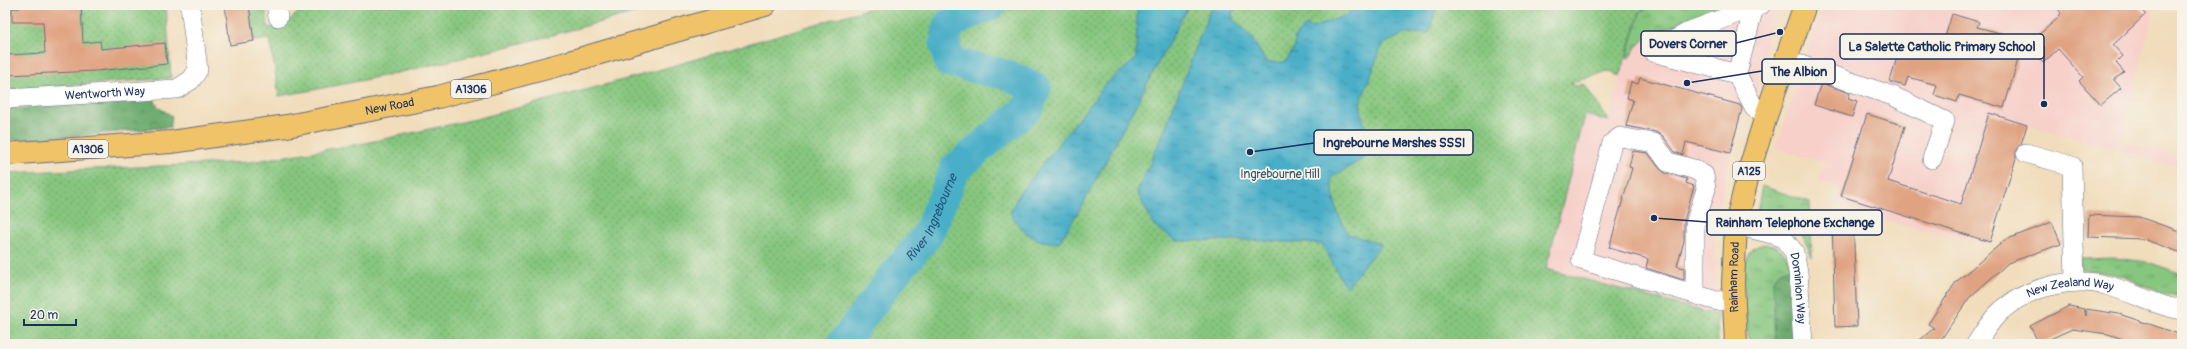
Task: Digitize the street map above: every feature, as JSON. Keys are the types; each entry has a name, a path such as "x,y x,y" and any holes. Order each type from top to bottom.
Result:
{"main road":[{"name":"New Road","path":"5,154 170,142 287,126 438,97 562,64 765,5"},
{"name":"Rainham Road","path":"1736,344 1734,300 1736,225 1749,171 1767,113 1805,5"}],"street":[{"name":"Wentworth Way","path":"5,99 176,89 191,80 198,70 190,5"},
{"path":"1757,6 1737,74 1754,108 1767,113"},
{"path":"1737,74 1653,52 1690,31 1757,6"},
{"path":"1786,60 1893,96 1945,121 1932,159"},
{"path":"1695,294 1695,224 1706,189 1704,175 1693,169 1668,162 1654,143 1620,137 1612,143 1581,260 1695,294 1717,300 1734,300"},
{"path":"2026,153 2072,166 2075,282"},
{"name":"Dominion Way","path":"1736,225 1776,235 1784,240 1794,252 1798,272 1802,344"},
{"name":"New Zealand Way","path":"1976,344 1990,323 2002,310 2020,297 2046,287 2075,282 2096,282 2111,286 2169,308 2182,310"}],"shaded area":[{"path":"1733,5 1781,5 1769,27 1757,92 1750,102 1743,106 1715,222 1717,315 1546,270 1585,115 1609,121 1620,76 1607,71 1569,84 1640,12 1627,57 1630,58 1636,47 1650,34"},
{"path":"1822,5 2155,5 2121,141 2182,158 2182,169 2028,125 1989,245 1902,225 1835,203 1839,188 1818,182 1825,163 1776,149"}],"green space":[{"path":"5,5 166,5 171,78 5,90"},
{"path":"249,5 265,5 268,28 284,25 302,9 327,5 661,5 471,56 375,78 279,96 270,39 254,41"},
{"name":"Ingrebourne Hill","path":"881,5 1652,5 1640,12 1620,76 1607,71 1569,84 1576,86 1584,84 1609,121 1585,115 1546,269 1717,315 1718,344 5,344 5,173 250,162 365,143 476,119 638,76"},
{"path":"1652,5 1733,5 1650,34 1636,47 1630,58 1627,57 1640,12"},
{"path":"154,99 158,107 172,116 170,127 45,139 5,140 5,109"},
{"path":"1762,186 1810,202 1812,257 1804,239 1797,229 1792,226 1768,219 1757,212"},
{"path":"1766,244 1781,250 1789,261 1795,297 1797,344 1749,344 1744,288 1745,266 1748,255 1752,250 1757,246"},
{"path":"2116,258 2148,262 2182,274 2182,299 2143,286 2124,276 2081,269 2079,259"},
{"path":"1792,268 1797,344 1775,344 1773,280 1781,271"}],"water":[{"path":"1134,5 1189,5 1083,204 1059,243 1036,239 1025,232 1010,213 1020,192 1106,84 1136,59 1137,11"},
{"path":"1212,5 1243,5 1232,12 1233,19 1252,38 1266,62 1285,62 1295,47 1294,43 1296,37 1307,25 1312,28 1347,15 1354,5 1437,5 1429,33 1404,34 1382,45 1360,104 1367,138 1376,151 1331,178 1336,209 1348,234 1381,244 1346,288 1322,244 1249,240 1176,241 1153,224 1137,192 1163,134"}],"building":[{"path":"20,5 81,5 83,43 100,41 101,49 165,43 167,64 96,71 7,75 6,55 45,53 43,22 12,22 12,8 20,8"},
{"path":"225,5 249,5 254,41 230,45"},
{"path":"2055,5 2139,5 2146,14 2113,45 2123,56 2116,63 2124,72 2114,80 2121,88 2101,105 2079,81 2083,77 2058,49 2043,63 2027,45 2058,18 2061,13"},
{"path":"1952,14 1979,22 1977,27 2004,34 2020,53 2004,108 1959,95 1957,102 1934,95 1937,85 1908,77 1905,86 1890,82 1902,38 1915,42 1914,46 1940,53"},
{"path":"1640,78 1740,105 1742,109 1730,153 1686,142 1683,155 1675,152 1663,136 1656,132 1626,126 1633,100 1627,98 1631,82 1638,84"},
{"path":"1821,83 1850,93 1848,98 1857,101 1852,117 1814,105"},
{"path":"1989,113 2027,125 2021,144 2016,150 2016,158 1990,242 1841,196 1867,114 1905,126 1888,181 1961,204"},
{"path":"1633,151 1648,153 1660,169 1665,173 1687,179 1686,183 1694,186 1684,221 1684,241 1677,266 1684,268 1684,280 1646,268 1648,259 1609,248 1632,168 1629,167"},
{"path":"2089,215 2139,217 2182,232 2182,253 2143,239 2088,237"},
{"path":"1853,216 1857,326 1835,327 1832,217"},
{"path":"2052,222 2061,244 2008,263 1969,298 1938,344 1915,344 1934,328 1928,324 1956,282 2005,240"},
{"path":"2069,306 2084,309 2086,316 2086,309 2119,314 2182,335 2182,344 2138,344 2108,334 2072,329 2039,344 2030,326"}],"waterway":[{"name":"River Ingrebourne","path":"842,344 897,271 927,236 955,169 1029,107 1036,88 1007,75 949,62 945,42 949,24 991,5"}],"place":[{"name":"Dovers Corner","path":"1780,32"},
{"name":"The Albion","path":"1687,83"},
{"name":"La Salette Catholic Primary School","path":"2044,104"},
{"name":"Ingrebourne Marshes SSSI","path":"1250,152"},
{"name":"Rainham Telephone Exchange","path":"1654,218"}]}
